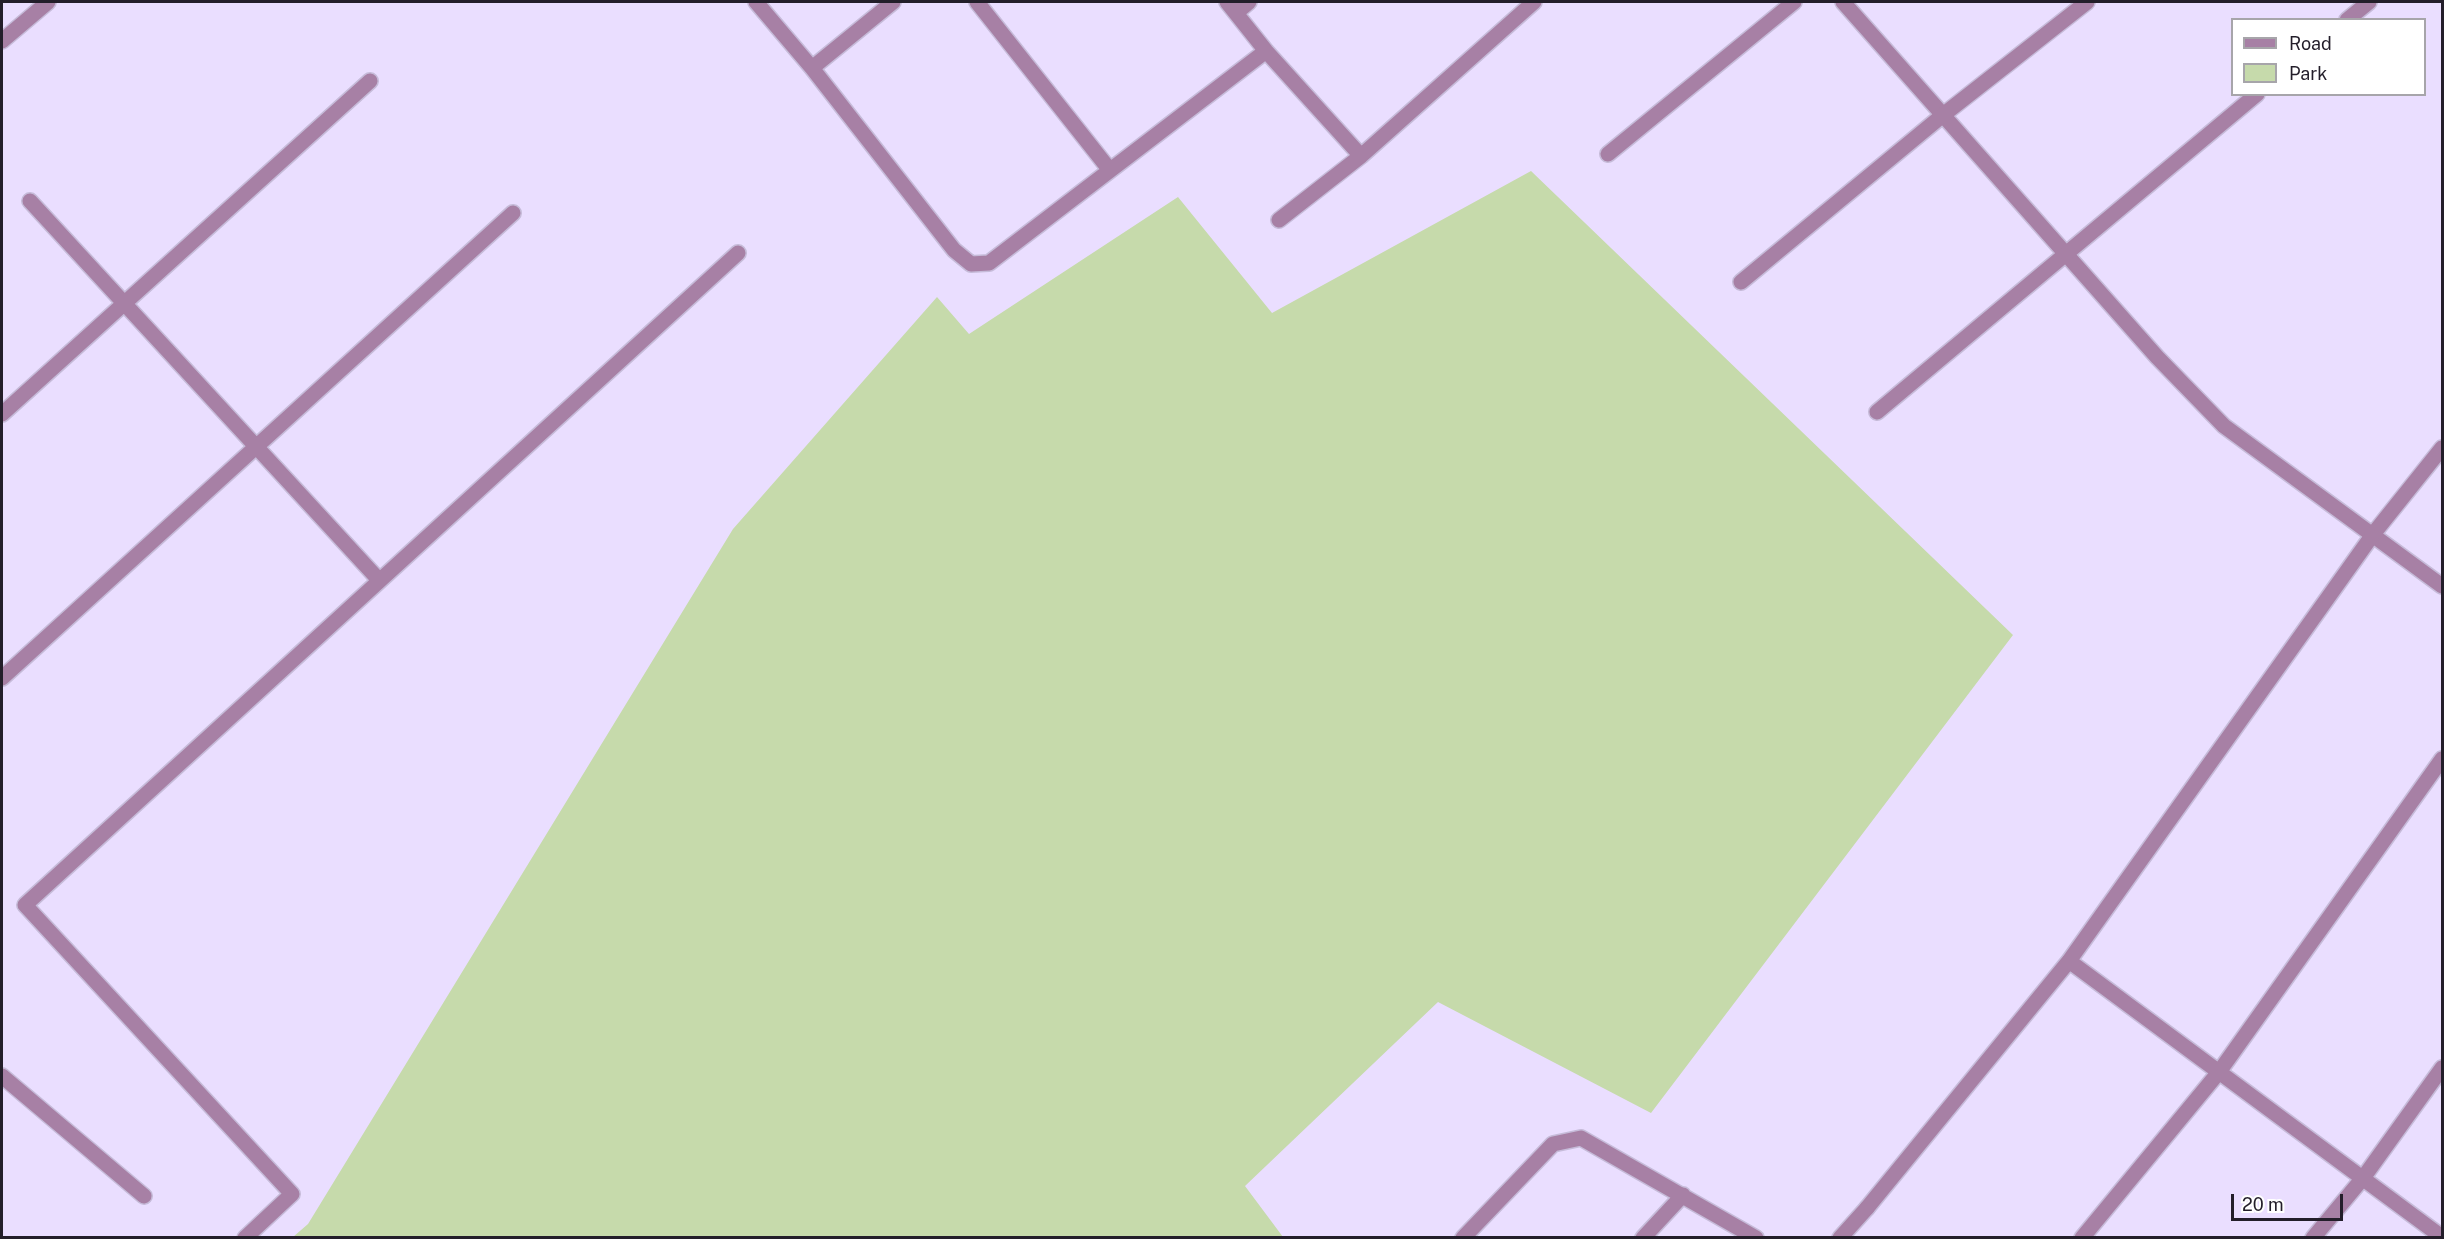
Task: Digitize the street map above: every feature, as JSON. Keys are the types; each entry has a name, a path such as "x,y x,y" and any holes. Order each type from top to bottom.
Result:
{"street":[{"path":"2,41 48,2"},
{"path":"756,2 812,68 954,250 971,264 989,264 1109,169 1266,51"},
{"path":"812,68 893,2"},
{"path":"977,2 1109,169"},
{"path":"1249,2 1231,7 1266,51 1361,156"},
{"path":"1279,220 1361,156 1534,2"},
{"path":"1608,154 1794,2"},
{"path":"1844,2 2067,252 2157,357 2224,426 2374,533 2442,586"},
{"path":"1741,282 1943,115 2087,2"},
{"path":"2349,18 2369,2"},
{"path":"2,414 370,81"},
{"path":"1877,412 2255,96"},
{"path":"30,201 380,580"},
{"path":"2,678 513,213"},
{"path":"245,1238 292,1194 24,905 738,252"},
{"path":"1840,1238 2069,961 2374,533 2442,448"},
{"path":"2082,1238 2219,1072 2442,759"},
{"path":"2069,961 2442,1238"},
{"path":"2313,1238 2363,1178 2442,1068"},
{"path":"2,1076 144,1196"},
{"path":"1462,1238 1553,1144 1581,1138 1756,1238"},
{"path":"1643,1238 1683,1195"}],"green space":[{"path":"1531,171 2013,635 1651,1113 1438,1002 1245,1186 1283,1237 293,1237 308,1224 733,529 937,297 969,334 1178,197 1272,313"}]}
